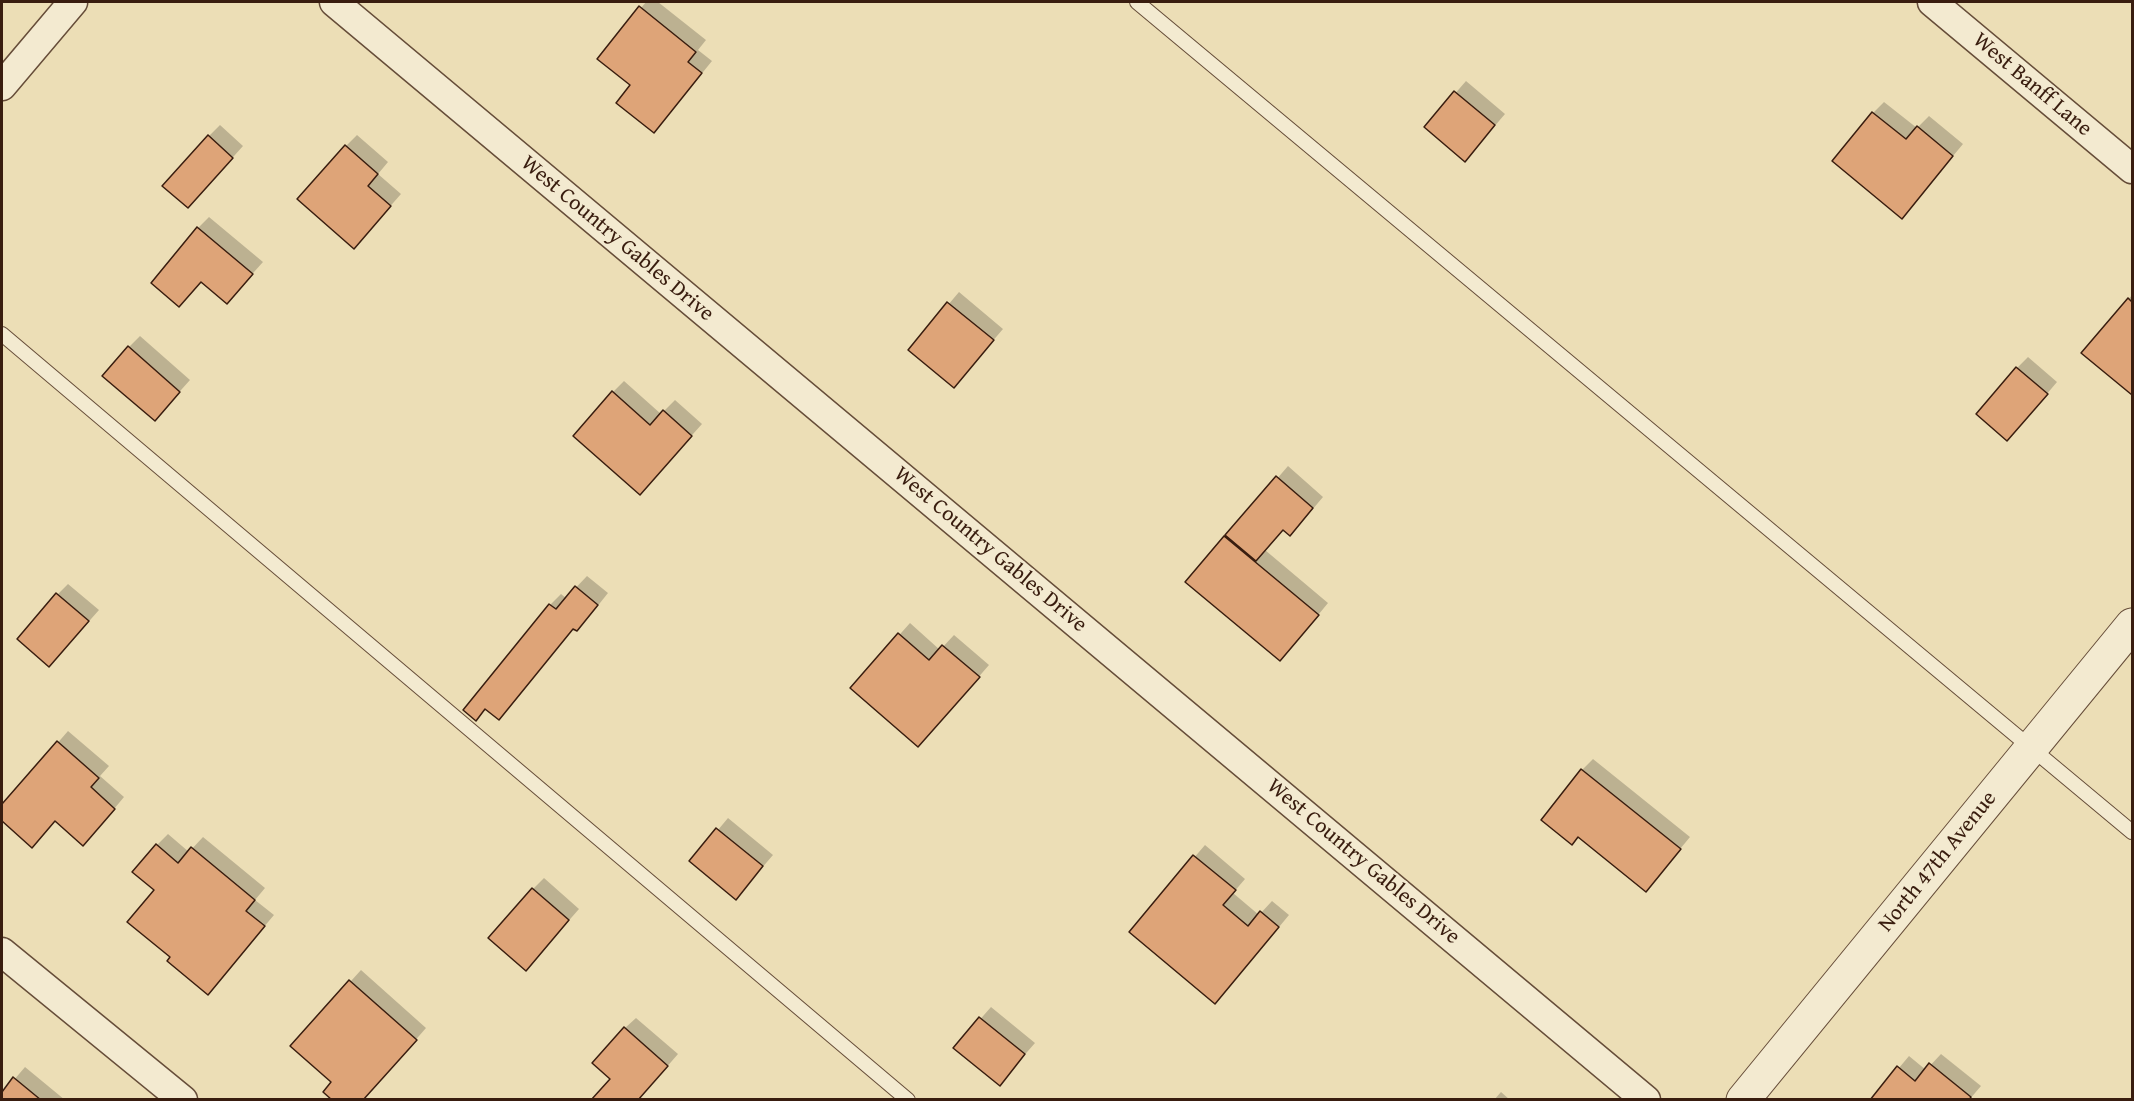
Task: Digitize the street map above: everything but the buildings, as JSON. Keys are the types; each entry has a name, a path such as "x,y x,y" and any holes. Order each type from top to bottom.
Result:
{"street":[{"path":"2,86 73,2"},
{"name":"West Country Gables Drive","path":"334,2 1646,1100"},
{"name":"West Banff Lane","path":"1932,2 2133,170"},
{"name":"North 47th Avenue","path":"1743,1100 2133,625"},
{"path":"2,952 183,1100"}],"lane":[{"path":"1137,2 2133,832"},
{"path":"2,334 908,1100"}]}
